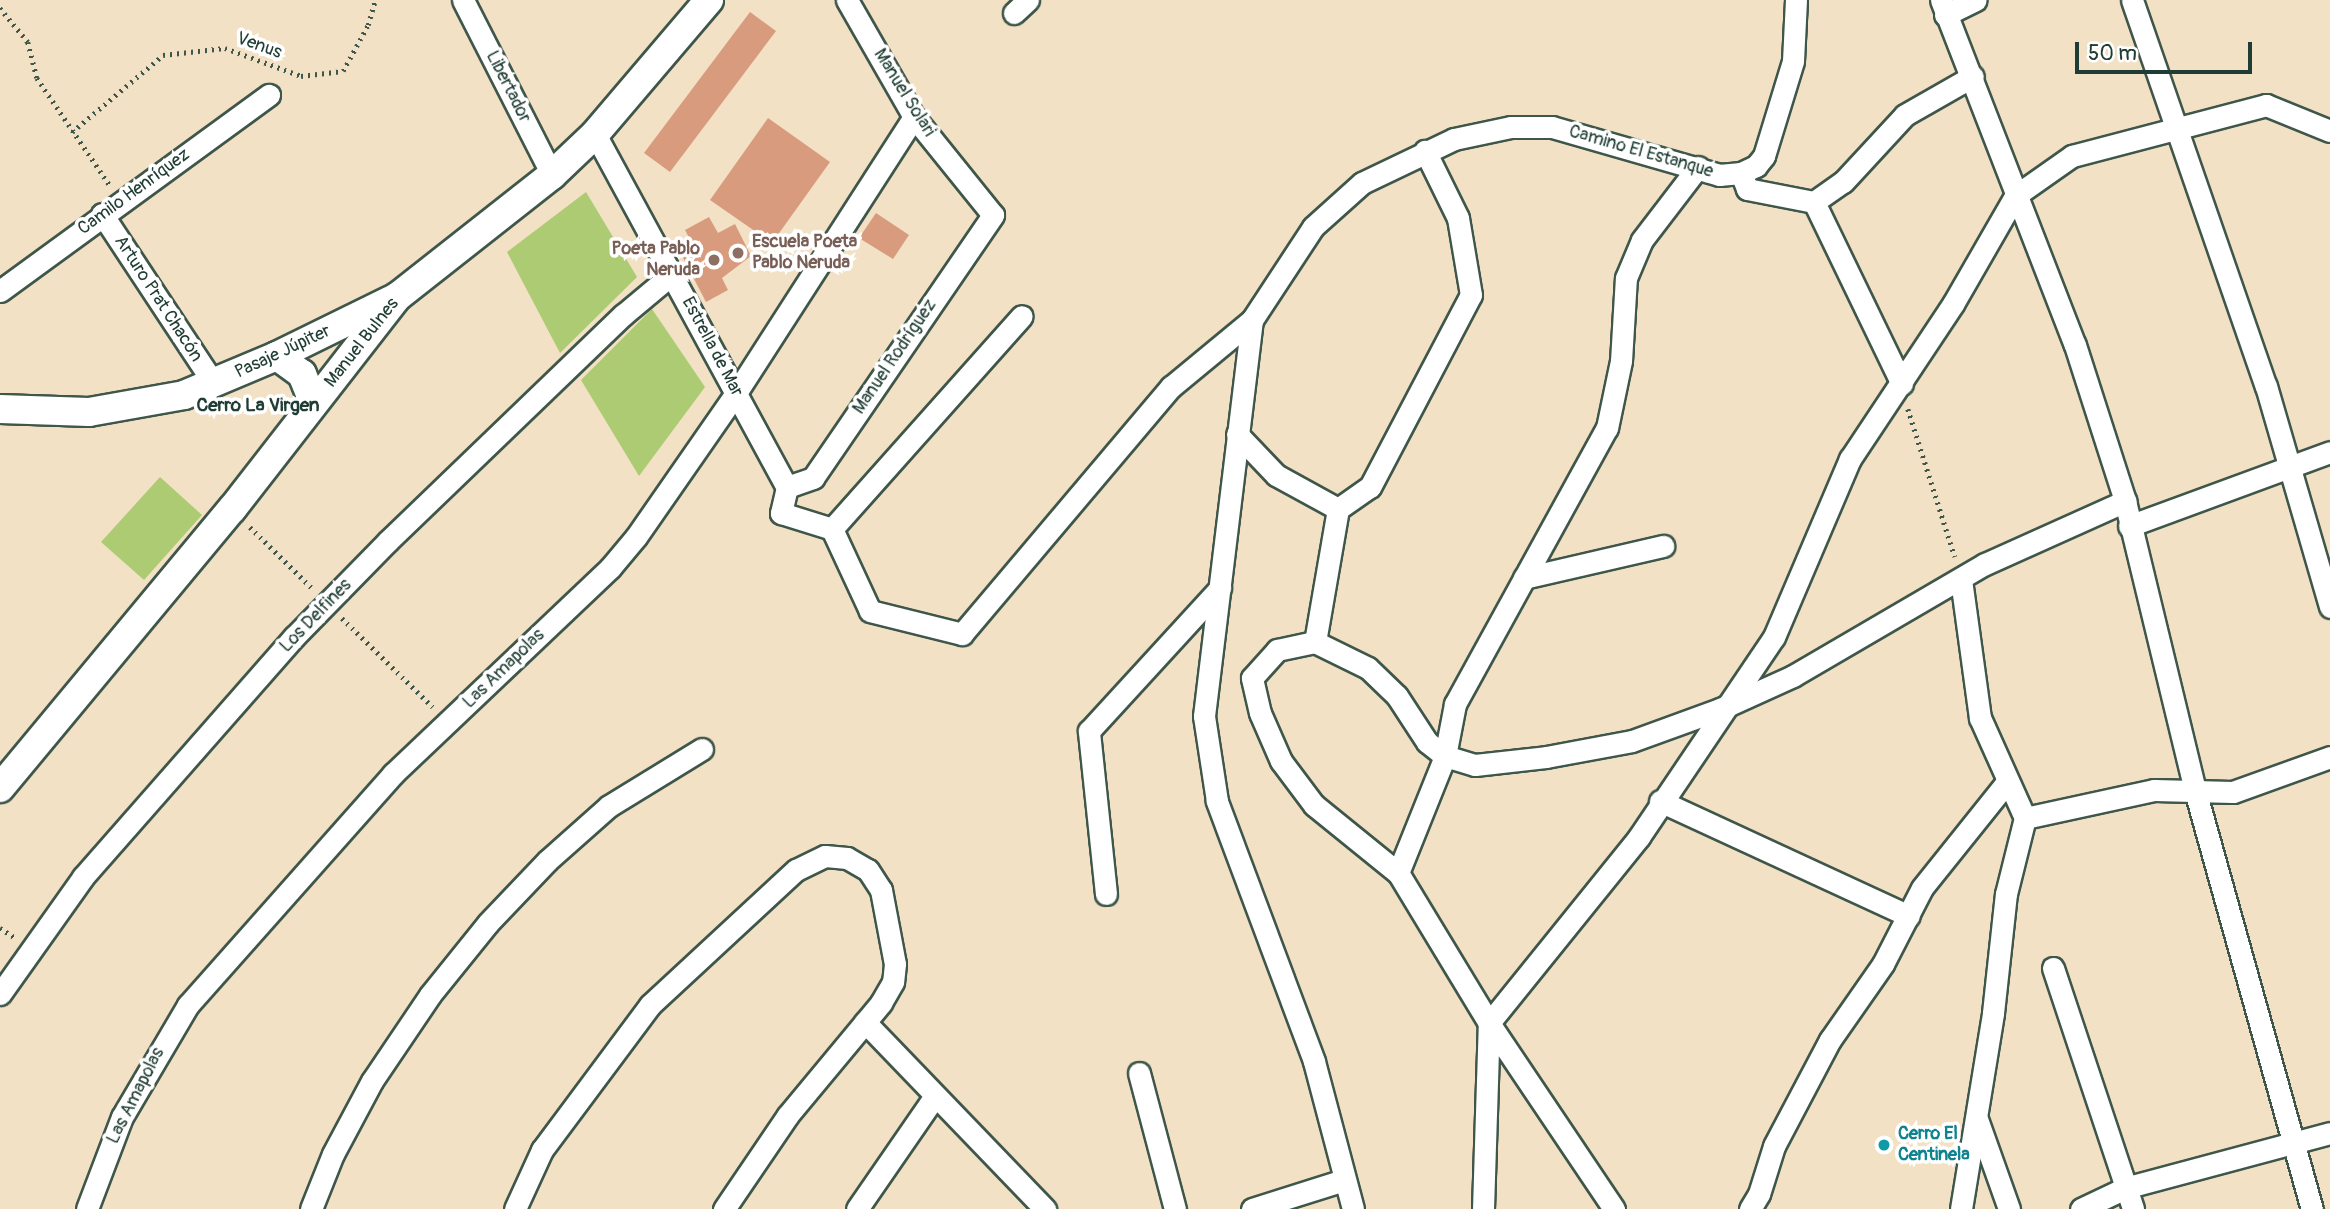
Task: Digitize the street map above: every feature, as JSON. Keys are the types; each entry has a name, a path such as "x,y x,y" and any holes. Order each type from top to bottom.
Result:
{"street":[{"name":"Libertador","path":"463,0 552,175"},
{"name":"Manuel Bulnes","path":"0,788 314,403 397,297 552,175 595,134 709,0"},
{"name":"Manuel Solari","path":"847,0 914,117 993,215"},
{"path":"1796,0 1793,61 1765,156 1741,173 1747,189 1814,202 1843,182 1905,115 1973,76"},
{"path":"1976,0 1943,7 1973,76 2015,196 2075,345 2125,501 2196,794 2312,1209"},
{"path":"2132,0 2291,467 2330,607"},
{"name":"Camilo Henríquez","path":"0,291 102,214 269,95"},
{"path":"1483,1209 1489,1023 1595,894 1774,637 1850,459 1902,384 2015,196 2072,156 2266,105 2330,131"},
{"name":"Las Amapolas","path":"87,1209 105,1156 142,1078 214,972 393,775 610,568 736,393 914,117"},
{"name":"Camino El Estanque","path":"1252,320 1313,227 1362,183 1454,139 1533,126 1599,138 1718,175 1741,173"},
{"name":"Estrella de Mar","path":"595,134 787,487"},
{"path":"1315,642 1338,509 1370,488 1471,295 1458,218 1425,151"},
{"path":"1398,873 1444,756 1455,704 1608,428 1622,362 1626,278 1637,253 1698,167"},
{"path":"1814,202 1902,384"},
{"name":"Arturo Prat Chacón","path":"102,214 214,384"},
{"name":"Manuel Rodríguez","path":"787,487 813,478 993,215"},
{"name":"Los Delfines","path":"0,994 83,877 294,637 388,541 623,315 672,274"},
{"name":"Pasaje Júpiter","path":"0,410 57,413 121,409 214,384 397,297"},
{"path":"832,529 1022,316"},
{"path":"1252,320 1204,716 1217,801 1314,1060 1353,1209"},
{"path":"787,487 781,513 832,529 870,611 962,634 1171,387 1252,320"},
{"path":"277,356 302,374 314,403"},
{"path":"1237,434 1276,475 1338,509"},
{"path":"2129,526 2330,453"},
{"path":"1614,1209 1489,1023 1398,873 1314,806 1281,761 1260,713 1252,678 1276,650 1315,642 1368,668 1397,696 1427,743 1444,756 1475,765 1632,741 1727,705 1793,676 1985,564 2125,501"},
{"path":"1524,579 1663,546"},
{"path":"1961,580 1980,718 2025,818 2006,894 1977,1119 1961,1209"},
{"path":"1106,894 1088,731 1220,588"},
{"path":"312,1209 333,1154 372,1080 430,995 488,923 547,861 609,806 702,749"},
{"path":"2025,818 2154,790 2196,794 2233,792 2330,757"},
{"path":"1749,1209 1759,1194 1774,1146 1830,1040 1909,916 1922,888 2007,782"},
{"path":"1660,801 1909,916"},
{"path":"515,1209 542,1150 650,1006 739,919 815,859 836,856 858,863 881,890 894,972 888,992 788,1115 724,1209"},
{"path":"2053,968 2133,1209"},
{"path":"865,1022 1045,1209"},
{"path":"1139,1073 1175,1209"},
{"path":"857,1209 935,1096"},
{"path":"1977,1119 2009,1209"},
{"path":"2081,1209 2126,1188 2330,1133"},
{"path":"1252,1209 1344,1180"}],"path":[{"name":"Venus","path":"72,132 163,55 225,48 301,76 343,71 368,25 375,0"},
{"path":"0,8 28,42 37,78 121,201"},
{"path":"1902,384 1961,580"}],"green space":[{"path":"586,192 637,277 560,353 507,252"},
{"path":"652,309 705,387 639,476 581,380"},
{"path":"160,477 202,515 144,580 101,542"}],"building":[{"path":"750,12 776,31 670,172 644,153"},
{"path":"768,118 830,162 772,243 710,200"},
{"path":"876,213 909,235 893,259 859,238"},
{"name":"Poeta Pablo Neruda","path":"709,217 718,233 735,224 751,256 722,278 728,290 706,302 681,254 694,247 685,230"}],"place":[{"name":"Escuela Poeta Pablo Neruda","path":"738,253"},
{"name":"Poeta Pablo Neruda","path":"714,260"},
{"name":"Cerro El Centinela","path":"1884,1145"}],"district":[{"name":"Cerro La Virgen","path":"258,406"}]}
